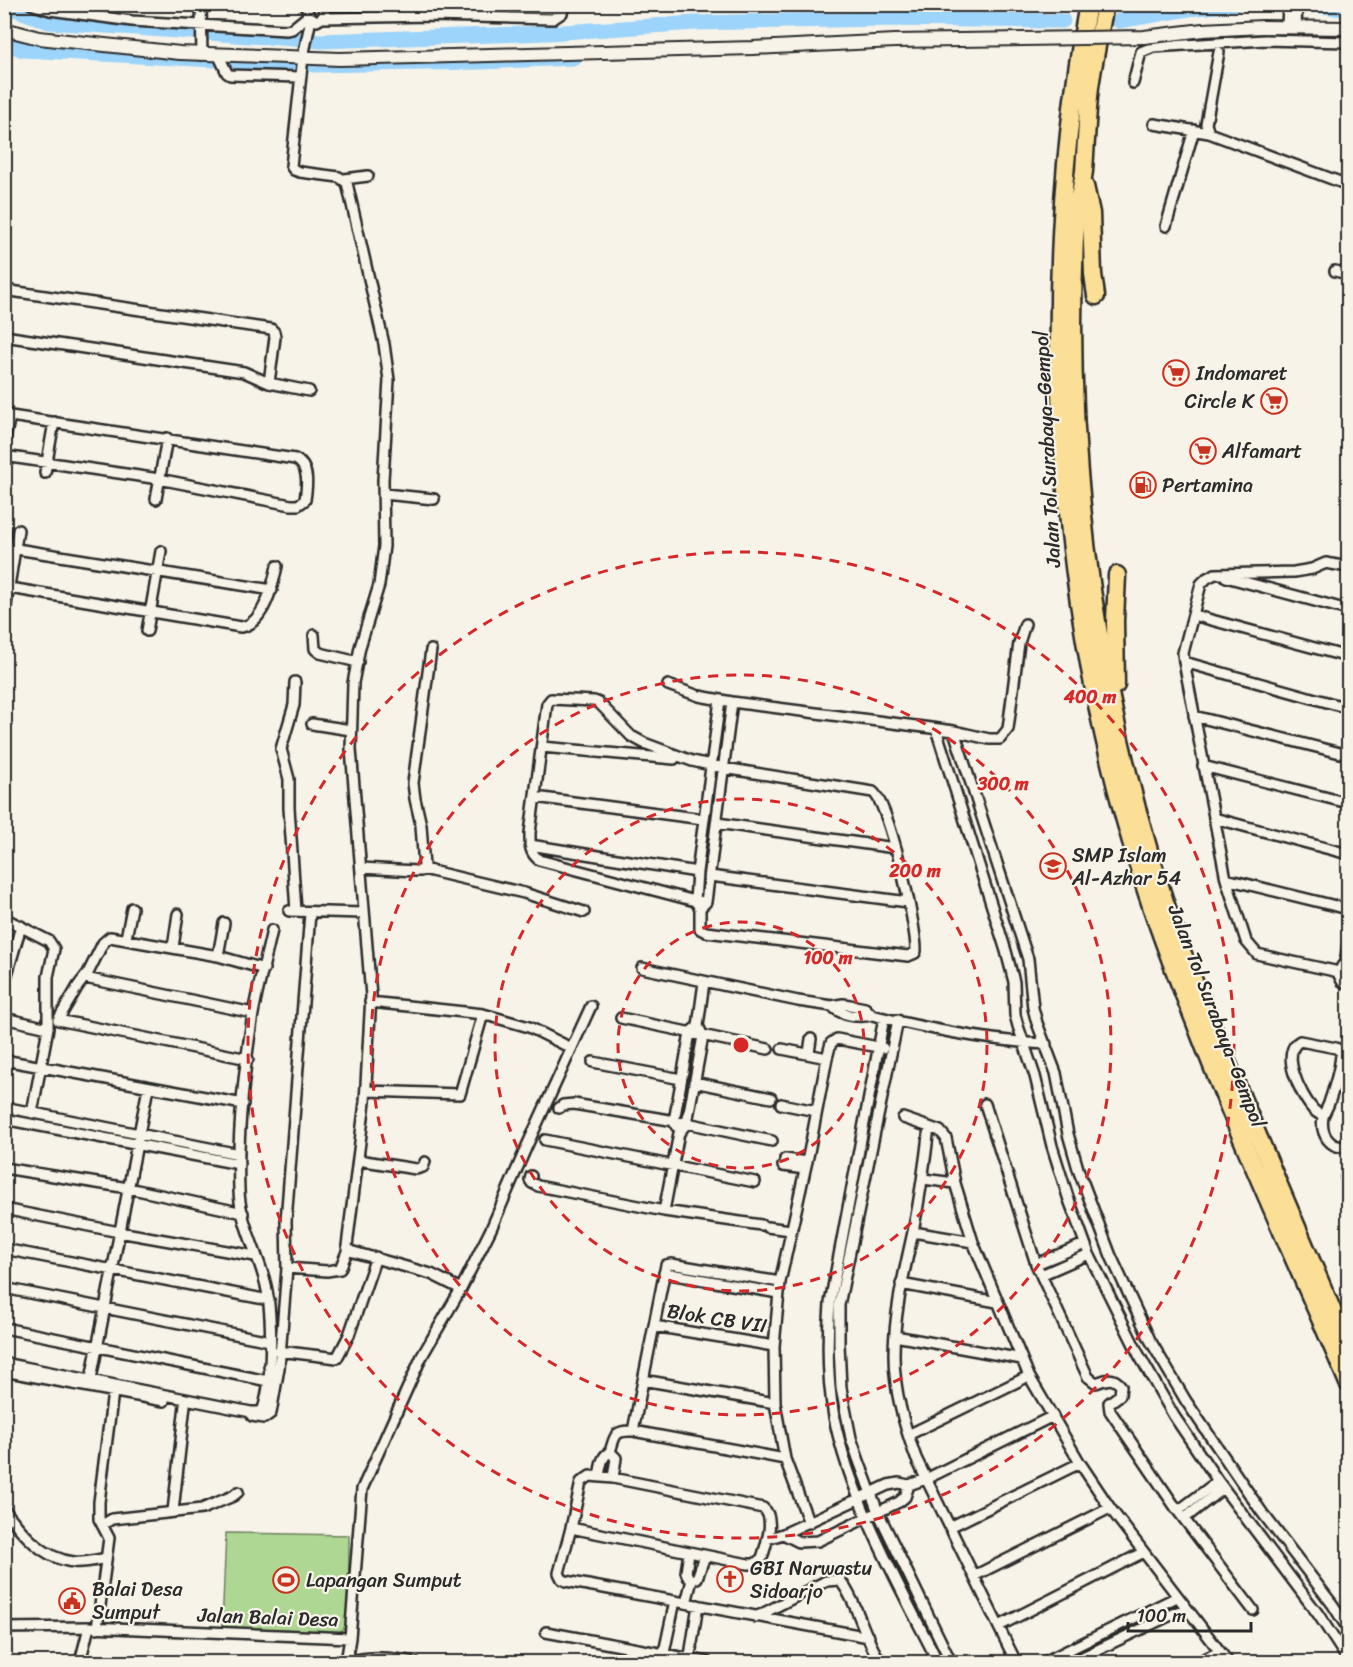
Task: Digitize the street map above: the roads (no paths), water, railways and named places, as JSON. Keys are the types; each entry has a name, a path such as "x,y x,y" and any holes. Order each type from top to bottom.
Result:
{"highway":[{"name":"Jalan Tol Surabaya–Gempol","path":"1097,6 1065,182 1060,290 1060,391 1065,474 1073,561 1090,671 1122,809 1142,881 1189,1008 1210,1041 1270,1169 1348,1347"},
{"name":"Jalan Tol Surabaya–Gempol","path":"1092,32 1083,176 1076,214 1075,390 1080,484 1102,663 1129,779 1160,885 1208,1015 1210,1041 1262,1185 1348,1383"},
{"path":"1083,176 1091,213 1092,265 1096,296"},
{"path":"1112,704 1116,690 1115,627 1118,575"}],"street":[{"path":"31,4 50,10 203,29 290,30 310,17"},
{"path":"201,4 202,50"},
{"path":"322,4 326,11 322,18"},
{"path":"354,4 553,19 560,16 565,7"},
{"path":"1286,29 1288,4"},
{"path":"1286,29 1297,4"},
{"path":"310,5 307,10 310,17 300,77 291,166 300,172 344,179 368,176"},
{"path":"310,17 317,21 322,18 432,9"},
{"path":"1133,83 1141,52 1164,45 1228,42 1264,32 1286,29 1348,28"},
{"path":"4,29 39,38 202,50 220,60 227,73 237,77 300,77"},
{"path":"1286,29 1348,42"},
{"path":"220,60 303,54 340,59 753,48 895,41 1122,38 1162,36 1203,30 1264,32"},
{"path":"1214,42 1219,52"},
{"path":"1209,133 1206,124 1219,52 1228,42"},
{"path":"1154,123 1209,133 1348,185"},
{"path":"1166,226 1194,130"},
{"path":"287,1268 327,1271 340,1269 348,1249 366,1091 370,1002 351,730 353,683 360,647 379,585 383,560 389,380 388,366 349,188 344,179"},
{"path":"1335,271 1348,274"},
{"path":"4,290 271,329 274,337 268,383"},
{"path":"4,336 244,372 268,383 309,391"},
{"path":"4,443 7,415 167,438 300,461 306,469 305,500 298,505 291,505 159,479 4,456"},
{"path":"45,472 54,422"},
{"path":"156,499 167,438"},
{"path":"384,494 434,499"},
{"path":"4,618 6,588 18,530"},
{"path":"4,547 272,590"},
{"path":"147,631 161,551"},
{"path":"1344,967 1257,954 1246,941 1226,879 1183,652 1201,584 1207,578 1215,574 1294,572 1312,569 1326,563 1348,567"},
{"path":"6,588 245,627 252,623 269,598 277,566"},
{"path":"1215,574 1348,610"},
{"path":"1193,615 1348,657"},
{"path":"668,685 699,696 720,700 954,731 995,740 1007,733 1019,643 1025,624"},
{"path":"314,635 315,649 320,653 358,662"},
{"path":"423,869 421,825 413,783 431,650"},
{"path":"1184,662 1348,708"},
{"path":"295,682 294,705 281,749 289,779 292,911 364,913"},
{"path":"700,904 539,860 531,851 535,797 549,700 555,698 590,700 599,703 631,736 659,750 692,761 711,765 724,768 873,792 881,803 895,848 908,902 916,946 915,953 908,956 706,932 699,927 700,904 697,872 703,819 711,765 720,700"},
{"path":"700,904 710,876 714,851 732,702"},
{"path":"1194,716 1348,755"},
{"path":"312,724 351,730"},
{"path":"936,729 1011,966 1015,1015 1035,1076 1052,1146 1089,1254 1138,1355 1174,1416 1221,1485 1318,1614 1348,1660"},
{"path":"954,731 1030,969 1036,1023 1056,1073 1068,1134 1079,1172 1111,1256 1150,1340 1186,1401 1261,1511 1333,1605 1348,1629"},
{"path":"542,747 692,761"},
{"path":"1203,766 1348,803"},
{"path":"535,797 703,819"},
{"path":"1214,818 1348,854"},
{"path":"717,823 895,848"},
{"path":"530,845 697,872"},
{"path":"700,849 714,851"},
{"path":"361,868 416,871 423,869 513,890 584,912"},
{"path":"710,876 908,902"},
{"path":"1226,879 1348,909"},
{"path":"126,938 132,908"},
{"path":"4,1363 256,1412 263,1409 268,1381 279,1351 287,1268 286,1210 310,913"},
{"path":"173,947 178,914"},
{"path":"4,918 49,941 54,949 48,977 52,1022 32,1113"},
{"path":"999,926 1015,920"},
{"path":"218,956 224,923"},
{"path":"4,985 21,927"},
{"path":"4,1371 259,1418 271,1413 274,1367 270,1341 269,1300 243,1213 239,1193 239,1159 253,1013 273,930"},
{"path":"52,1022 85,978 105,940 114,936 218,956 264,969"},
{"path":"1348,943 1342,981 1348,984"},
{"path":"642,968 832,1006 840,1013 848,1015 864,1017 872,1015 952,1032 1046,1044"},
{"path":"85,978 253,1013"},
{"path":"664,1211 679,1134 687,1123 703,1036 698,1026 704,982"},
{"path":"370,1002 483,1014 529,1028 571,1048"},
{"path":"415,1662 383,1657 362,1658 346,1662 362,1489 422,1356 491,1229 591,1006"},
{"path":"366,1091 460,1094 483,1014"},
{"path":"4,1018 52,1022 248,1059"},
{"path":"621,1018 768,1049"},
{"path":"884,1018 835,1304 842,1388 851,1438 870,1493 951,1662"},
{"path":"898,1020 827,1335 834,1417 848,1464 867,1517 938,1662"},
{"path":"679,1134 674,1121 681,1080 690,1033 698,1026"},
{"path":"809,1053 811,1039"},
{"path":"809,1523 785,1459 775,1403 774,1346 778,1293 831,1043 837,1039 892,1050"},
{"path":"1323,1116 1312,1109 1292,1067 1292,1050 1294,1045 1300,1041 1336,1048 1341,1052 1329,1105 1323,1116 1327,1141 1340,1147 1348,1146"},
{"path":"782,1049 827,1058"},
{"path":"4,1060 243,1104"},
{"path":"593,1062 681,1080"},
{"path":"694,1082 771,1098"},
{"path":"91,1379 135,1145 148,1088"},
{"path":"559,1107 574,1104 687,1123 772,1141"},
{"path":"781,1104 816,1111"},
{"path":"986,1104 1036,1264 1090,1381 1096,1383 1111,1378 1121,1386 1120,1395 1109,1402 1110,1411 1181,1515 1253,1610"},
{"path":"4,1107 239,1159"},
{"path":"903,1118 940,1131 945,1138 955,1183 973,1242 1029,1376 1080,1463 1110,1508 1142,1553 1228,1662"},
{"path":"4,1119 135,1145 239,1159"},
{"path":"60,1130 62,1119"},
{"path":"929,1128 923,1179 901,1284 894,1357 898,1396 908,1435 926,1479 1016,1662"},
{"path":"545,1140 755,1182"},
{"path":"358,1160 416,1169 423,1167 425,1162"},
{"path":"784,1163 806,1165"},
{"path":"4,1168 128,1188 243,1213"},
{"path":"531,1176 532,1184 538,1186 664,1211 791,1230"},
{"path":"923,1179 955,1183"},
{"path":"4,1209 255,1257"},
{"path":"913,1232 973,1242"},
{"path":"1036,1264 1085,1244"},
{"path":"4,1249 269,1300"},
{"path":"348,1249 431,1274 460,1289"},
{"path":"1041,1275 1089,1254"},
{"path":"279,1351 337,1358 349,1335 376,1257"},
{"path":"633,1431 666,1265 780,1282"},
{"path":"664,1272 778,1293"},
{"path":"901,1284 997,1302"},
{"path":"4,1288 270,1341"},
{"name":"Blok CB VII","path":"654,1326 774,1346"},
{"path":"4,1328 268,1381"},
{"path":"895,1336 1022,1359"},
{"path":"908,1435 1029,1376"},
{"path":"643,1380 775,1403"},
{"path":"80,1662 93,1628 109,1538 99,1519 99,1502 113,1392"},
{"path":"173,1511 185,1404"},
{"path":"766,1539 809,1523 888,1485 909,1485 926,1479 1053,1416"},
{"path":"599,1476 602,1459 610,1452 618,1432 633,1431 785,1459"},
{"path":"610,1452 616,1458 613,1478"},
{"path":"950,1527 1080,1463"},
{"path":"571,1528 689,1553 755,1564 762,1558 769,1519 767,1511 763,1508 613,1478 590,1476 581,1482 559,1573 562,1579 869,1637"},
{"path":"783,1534 799,1542 818,1541 905,1497 909,1485"},
{"path":"1181,1515 1221,1485"},
{"path":"102,1525 112,1519 210,1507 238,1492"},
{"path":"974,1576 1110,1508"},
{"path":"4,1509 34,1544 50,1555 76,1562 106,1558"},
{"path":"1248,1521 1254,1519 1261,1511"},
{"path":"1260,1537 1262,1531 1273,1526"},
{"path":"689,1553 686,1572 692,1580"},
{"path":"999,1626 1142,1553"},
{"path":"692,1580 700,1574 705,1556"},
{"path":"686,1603 692,1580"},
{"path":"756,1617 826,1581 840,1580 854,1601 874,1652 881,1662"},
{"path":"1044,1662 1177,1597"},
{"path":"663,1658 675,1601"},
{"path":"689,1661 698,1605"},
{"path":"1072,1662 1186,1608"},
{"name":"Jalan Balai Desa","path":"4,1628 93,1628 350,1638"},
{"path":"546,1632 663,1658 707,1662"},
{"path":"872,1662 874,1652"},
{"path":"1198,1662 1219,1652"}],"waterway":[{"path":"1119,21 1235,4"},
{"path":"1310,4 1348,10"},
{"path":"4,5 49,22 321,41 549,33 695,23 876,19 1063,21"},
{"path":"1218,35 1348,36"},
{"path":"1160,40 1202,37"},
{"path":"4,42 23,50 290,64"},
{"path":"313,65 574,58"}],"place":[{"name":"Indomaret","path":"1176,373"},
{"name":"Circle K","path":"1274,401"},
{"name":"Alfamart","path":"1203,451"},
{"name":"Pertamina","path":"1143,485"},
{"name":"SMP Islam Al-Azhar 54","path":"1053,866"},
{"name":"GBI Narwastu Sidoarjo","path":"730,1579"},
{"name":"Lapangan Sumput","path":"286,1580"},
{"name":"Balai Desa Sumput","path":"72,1601"}]}
